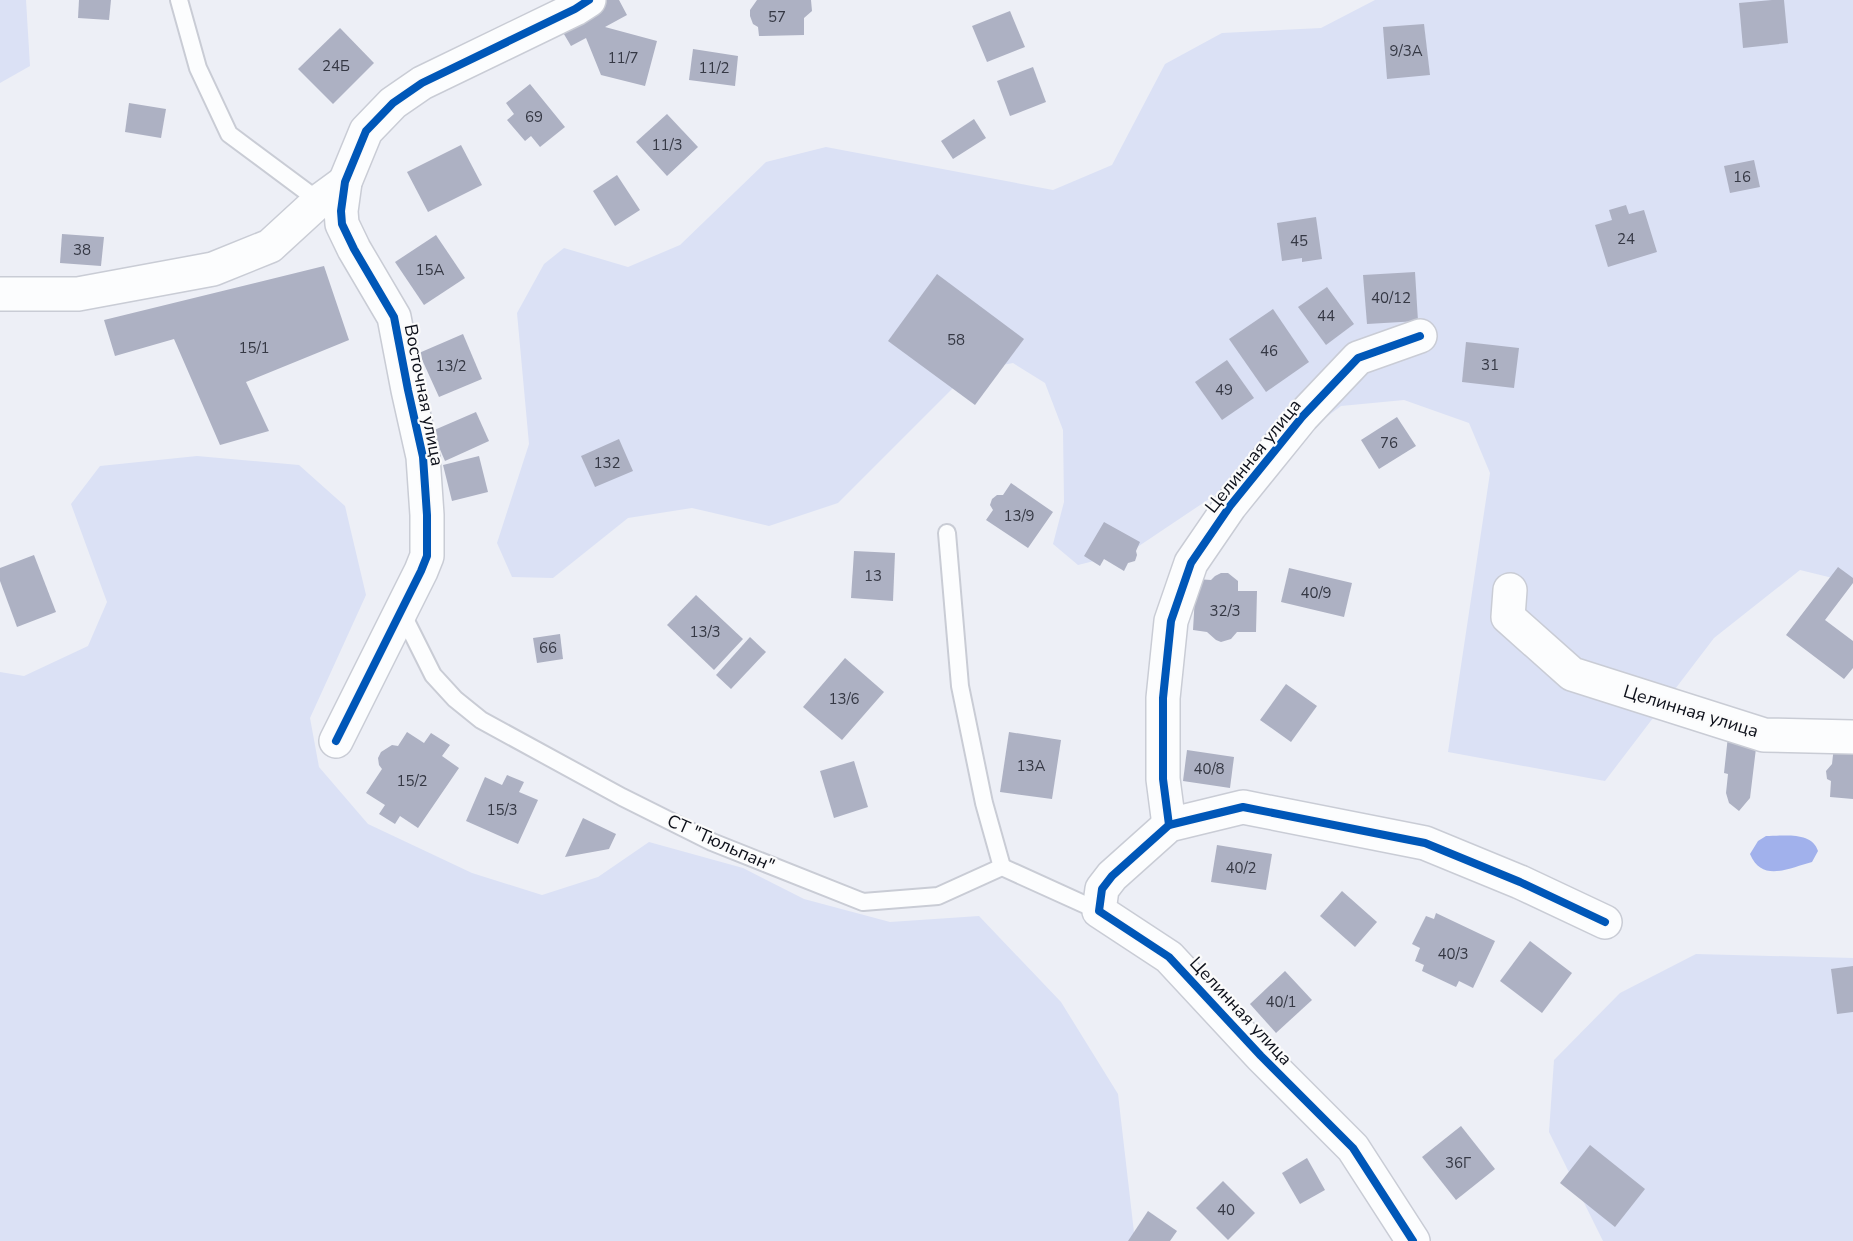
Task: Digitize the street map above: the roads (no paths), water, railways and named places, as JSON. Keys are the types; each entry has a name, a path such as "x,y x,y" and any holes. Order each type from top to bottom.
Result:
{"street":[{"name":"Восточная улица","path":"336,741 427,556 423,457 394,317 342,224 341,211 345,182 366,131 393,103 422,83 590,0"},
{"path":"0,294 78,294 213,268 270,246 319,201 345,182"},
{"name":"Целинная улица","path":"1169,825 1163,779 1163,698 1171,621 1191,563 1230,506 1302,417 1358,358 1420,336"},
{"name":"Целинная улица","path":"1510,590 1508,617 1572,674 1764,735 1853,737"},
{"path":"1099,912 1102,889 1112,876 1169,825 1243,807 1425,843 1520,882 1605,922"},
{"name":"Целинная улица","path":"1099,912 1169,957 1261,1056 1353,1148 1413,1241"}],"lane":[{"path":"179,0 198,68 228,134 319,201"},
{"path":"947,533 960,686 984,803 1002,867 1099,912"},
{"name":"СТ \"Тюльпан\"","path":"401,611 433,675 481,720 622,797 712,842 863,902 938,896 1002,867"}],"water":[{"path":"1766,836 1803,837 1810,840 1818,851 1812,862 1785,870 1769,871 1755,863 1750,854 1758,841"}]}
